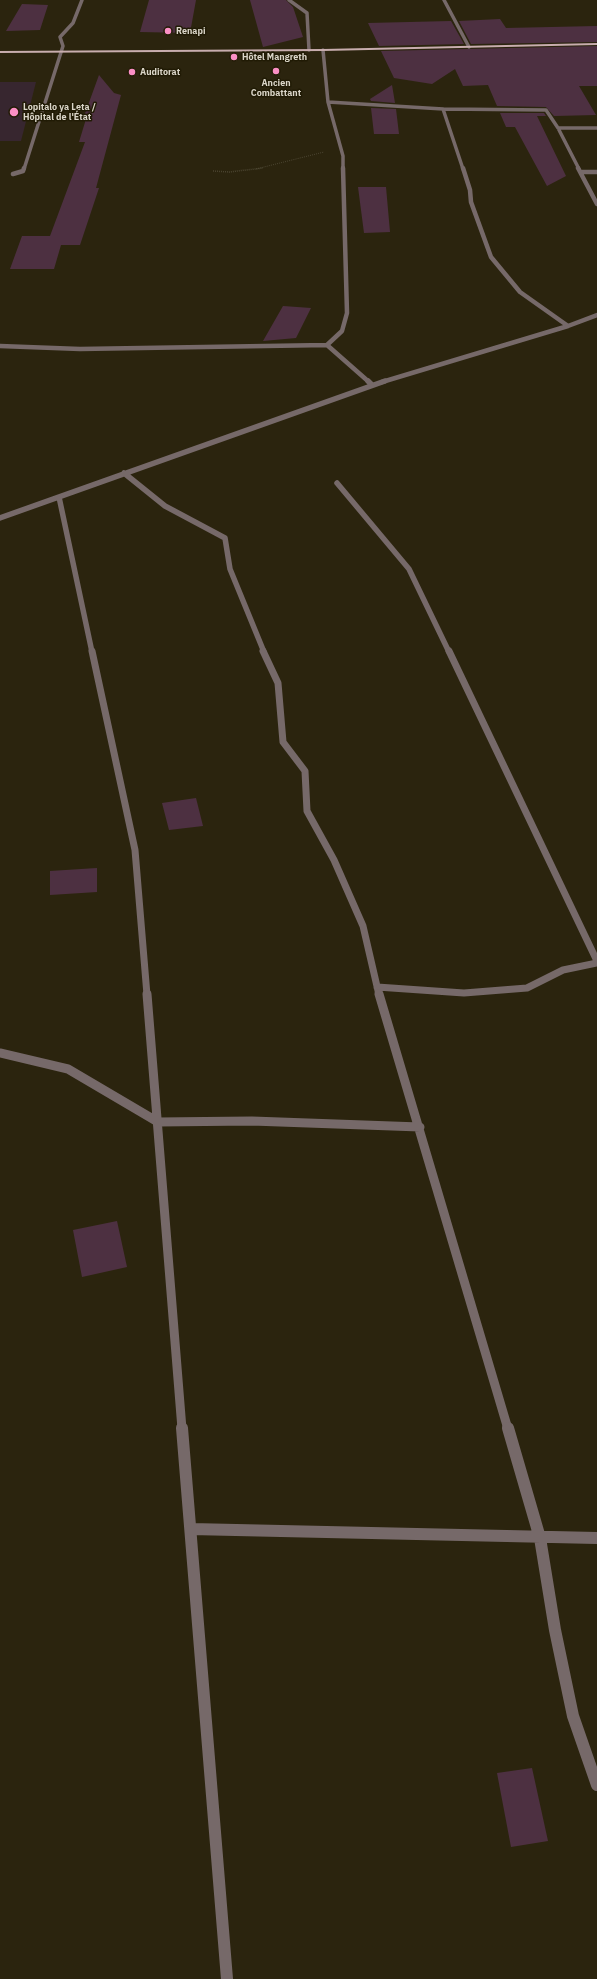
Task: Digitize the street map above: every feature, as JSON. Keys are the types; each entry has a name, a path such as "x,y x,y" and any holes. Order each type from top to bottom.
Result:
{"main road":[{"path":"0,52 323,50 597,44"}],"street":[{"path":"13,174 23,171 63,46 60,36 73,24 82,0"},
{"path":"289,0 307,13 309,50"},
{"path":"444,0 469,47"},
{"path":"0,346 80,349 327,345 342,331 347,313 342,151 328,102 323,50"},
{"path":"328,102 443,109 546,110 558,128 597,204"},
{"path":"443,109 470,190 471,202 491,257 520,292 568,326"},
{"path":"558,128 597,128"},
{"path":"581,172 597,172"},
{"path":"0,518 372,385 568,326 597,315"},
{"path":"327,345 372,385"},
{"path":"124,473 165,506 225,538 230,569 259,642 278,684 283,742 305,771 307,811 334,860 363,926 377,987 420,1127 540,1538 555,1630 573,1716 597,1785"},
{"path":"337,483 409,569 597,962 563,970 526,988 464,993 377,987"},
{"path":"59,497 135,850 227,1979"},
{"path":"0,1052 68,1069 158,1122 252,1121 420,1127"},
{"path":"191,1529 540,1538 597,1538"}],"path":[{"path":"213,171 229,172 262,168 326,152 342,151"}],"shaded area":[{"name":"Lopitalo ya Leta / Hôpital de l'État","path":"0,82 36,82 21,141 0,141"}],"building":[{"path":"149,0 196,0 190,33 140,32"},
{"path":"250,0 286,0 293,7 303,37 263,47"},
{"path":"22,4 48,5 40,30 6,31"},
{"path":"500,19 506,28 597,26 597,42 471,44 459,21"},
{"path":"451,21 464,44 379,46 368,23"},
{"path":"597,46 597,86 579,86 596,115 554,116 546,107 497,106 488,85 463,86 455,69 432,84 394,78 381,51"},
{"path":"99,75 114,93 121,95 96,188 99,188 80,245 61,245 54,269 10,269 22,236 50,236 85,142 79,142 86,119 83,119"},
{"path":"392,85 395,103 371,101 370,99"},
{"path":"371,108 396,109 399,134 374,134"},
{"path":"500,113 544,113 546,116 537,116 566,176 547,186 515,127 506,127"},
{"path":"358,187 386,187 390,232 364,233"},
{"path":"283,306 311,308 296,338 263,341"},
{"path":"196,798 203,826 169,830 162,803"},
{"path":"97,868 97,892 50,895 50,871"},
{"path":"117,1221 127,1267 82,1277 73,1230"},
{"path":"532,1768 548,1841 511,1847 497,1773"}],"place":[{"name":"Renapi","path":"168,31"},
{"name":"Hôtel Mangreth","path":"234,57"},
{"name":"Ancien Combattant","path":"276,71"},
{"name":"Auditorat","path":"132,72"},
{"name":"Lopitalo ya Leta / Hôpital de l'État","path":"14,112"}]}
